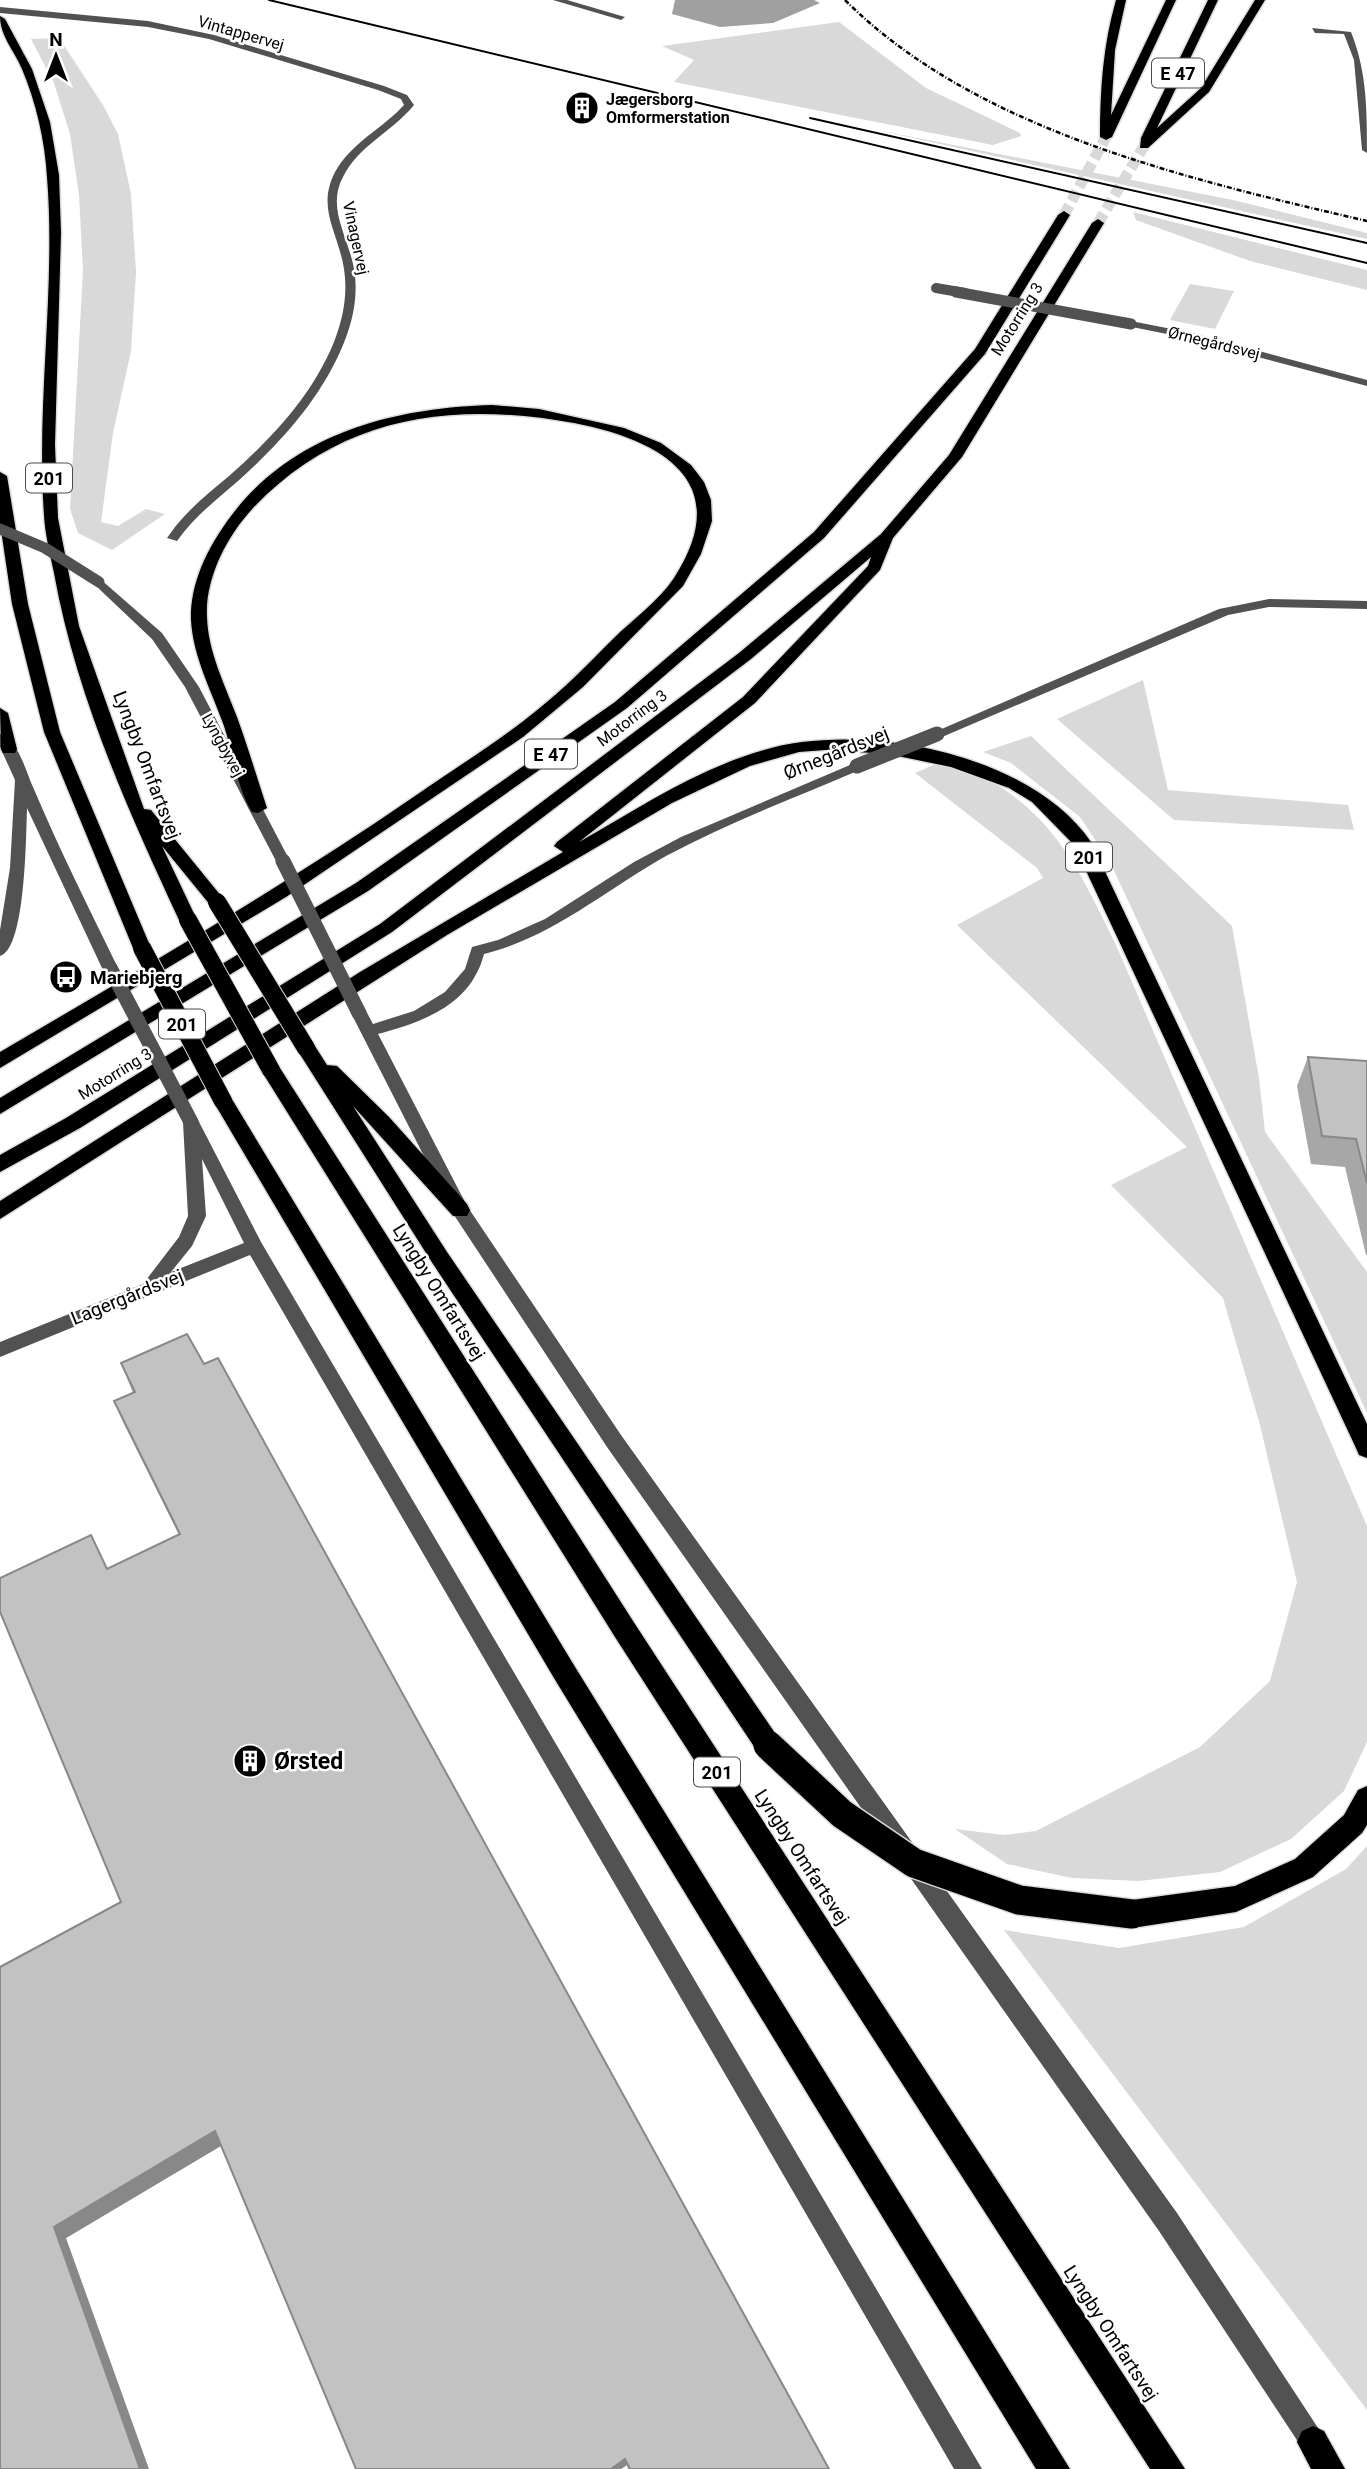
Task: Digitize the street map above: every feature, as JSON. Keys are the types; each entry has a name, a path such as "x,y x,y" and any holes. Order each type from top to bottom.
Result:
{"highway":[{"name":"E 47","path":"1121,0 1112,31 1104,92 1106,137 1171,0"},
{"name":"E 47","path":"1213,0 1143,146 1205,90 1260,0"},
{"name":"Lyngby Omfartsvej","path":"0,17 27,69 44,122 53,175 55,233 48,445 51,519 71,626 127,791 188,920 271,1070 624,1629 1169,2469"},
{"name":"Motorring 3","path":"0,1108 362,887 621,705 819,536 980,351 1064,215"},
{"name":"Motorring 3","path":"0,1164 73,1123 386,928 746,656 886,537 955,457 1098,223"},
{"path":"0,1060 344,855 556,704 677,584 701,537 704,502 692,474 665,451 632,434 549,413 487,409 452,411 378,423 332,439 300,456 274,477 225,532 209,567 199,606 201,629 258,808"},
{"name":"201","path":"0,475 20,604 52,732 142,948 223,1101 570,1681 1054,2469"},
{"path":"0,1211 509,889 749,700 875,567 886,537"},
{"path":"0,713 4,743"},
{"name":"201","path":"509,889 715,774 760,756 799,747 846,743 954,762 1002,778 1038,799 1082,842 1367,1448"},
{"name":"201","path":"127,791 217,902 440,1258 768,1745 842,1814 914,1863 1019,1900 1132,1914 1236,1899 1304,1868 1353,1824 1367,1799"},
{"path":"306,1048 382,1122 460,1210"},
{"path":"1313,2442 1330,2469"}],"street":[{"path":"557,0 621,17"},
{"path":"578,6 586,0"},
{"name":"Vintappervej","path":"0,17 148,24 211,37 308,67"},
{"path":"1315,30 1347,33 1362,60 1367,150"},
{"name":"Vinagervej","path":"173,538 191,516 290,426 332,359 346,325 350,298 349,267 330,201 335,182 348,159 365,141 399,118 409,104 404,97 381,88 308,67"},
{"name":"Ørnegårdsvej","path":"936,288 1188,335 1367,383"},
{"name":"Lyngbyvej","path":"0,529 45,548 99,582 157,636 192,687 258,808 363,1022 460,1210 614,1441 1168,2222 1313,2442"},
{"name":"Ørnegårdsvej","path":"363,1022 400,1023 444,1001 460,989 470,976 477,951 525,938 660,853 703,831 1224,612 1269,603 1367,605"},
{"path":"4,743 110,968 254,1246 969,2469"},
{"path":"0,951 6,938 14,897 21,778"},
{"path":"148,1289 194,1228 197,1216 191,1122"},
{"name":"Lagergårdsvej","path":"0,1350 254,1246"}],"shaded area":[{"path":"675,0 814,0 820,3 773,23 720,27 672,14"},
{"path":"839,22 926,88 1020,133 1021,136 993,145 674,82 694,60 662,46"},
{"path":"59,38 103,105 118,134 131,194 136,272 131,351 113,433 101,522 118,526 146,509 165,514 112,550 78,533 70,509 83,270 79,195 70,134 54,83 31,39"},
{"path":"877,130 1233,200 1367,233 1367,239"},
{"path":"1133,212 1367,270 1367,290 1250,261 1136,220"},
{"path":"1190,284 1234,291 1215,329 1170,320"},
{"path":"1143,680 1168,790 1348,805 1354,830 1174,820 1057,719"},
{"path":"1031,736 1232,926 1259,1078 1265,1132 1367,1272 1367,1413 1110,862 1080,817 1011,763 983,752"},
{"path":"938,763 988,780 1017,798 1053,834 1093,898 1116,945 1367,1526 1367,1742 1344,1791 1291,1839 1220,1872 1139,1881 1072,1878 1007,1864 955,1829 1004,1835 1036,1831 1200,1747 1270,1681 1297,1582 1260,1425 1223,1298 1111,1185 1187,1147 957,925 1043,878 1037,868 915,773"},
{"path":"1367,1846 1367,2410 1004,1930 1119,1948 1244,1927 1346,1869"}],"building":[{"path":"1308,1057 1367,1061 1367,1183 1356,1139 1322,1136"},
{"name":"Ørsted","path":"187,1334 204,1364 218,1358 829,2469 630,2469 625,2459 611,2469 356,2469 215,2131 54,2227 140,2469 0,2469 0,1967 121,1902 0,1612 0,1578 91,1535 107,1569 180,1534 114,1401 135,1392 121,1363"}],"tunnel":[{"path":"1064,215 1106,137"},
{"path":"1098,223 1144,146"}],"tram line":[{"path":"269,0 1367,263"},
{"path":"810,118 1367,243"}],"railway":[{"path":"845,0 898,45 957,84 1021,117 1159,168 1367,221"}],"place":[{"name":"Jægersborg Omformerstation","path":"582,108"},
{"name":"Mariebjerg","path":"66,977"},
{"name":"Ørsted","path":"250,1761"}]}
